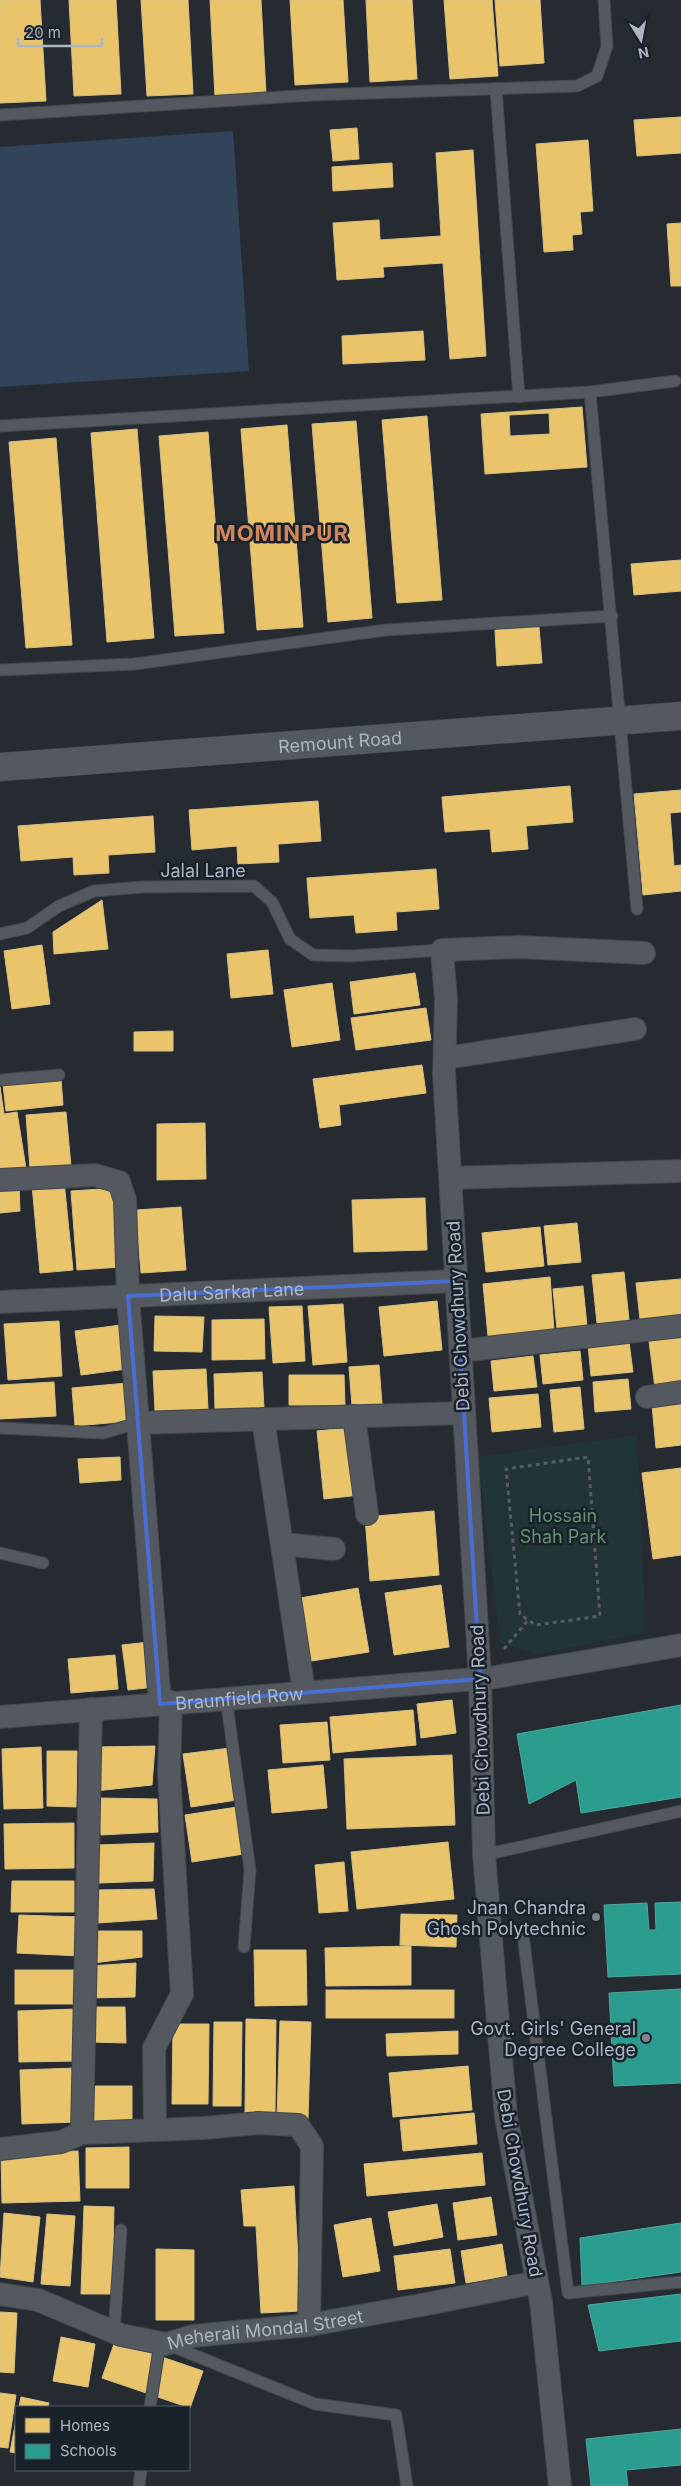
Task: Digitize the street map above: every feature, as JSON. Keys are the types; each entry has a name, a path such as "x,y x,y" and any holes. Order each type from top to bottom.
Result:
{"street":[{"name":"Remount Road","path":"0,767 681,716"},
{"path":"442,950 519,947 644,953"},
{"name":"Debi Chowdhury Road","path":"442,950 446,1000 445,1058 450,1178 480,1679 484,1855 506,2116 537,2282 560,2486"},
{"path":"445,1058 635,1028"},
{"path":"450,1178 681,1171"},
{"path":"0,1180 95,1175 119,1182 125,1200 128,1296 138,1423 165,1703 182,1994 154,2048 156,2130"},
{"name":"Dalu Sarkar Lane","path":"5,1302 456,1281"},
{"path":"460,1351 681,1326"},
{"path":"647,1397 681,1392"},
{"path":"138,1423 464,1413"},
{"path":"354,1416 367,1514"},
{"path":"263,1419 304,1692"},
{"path":"282,1544 334,1549"},
{"name":"Braunfield Row","path":"0,1717 480,1679 650,1652 681,1645"},
{"path":"82,2133 91,1709"},
{"path":"0,2148 61,2142 82,2133 258,2123 298,2125 312,2146 309,2325"},
{"name":"Meherali Mondal Street","path":"0,2294 38,2300 114,2333 163,2343 193,2336 309,2325 537,2282"}],"lane":[{"path":"0,115 313,95 577,86 597,76 607,46 604,0"},
{"path":"496,89 519,397"},
{"path":"0,426 519,397 590,392 675,382"},
{"path":"590,392 612,616 637,909"},
{"path":"0,670 134,664 386,630 612,616"},
{"name":"Jalal Lane","path":"0,934 27,928 59,906 94,891 142,887 254,886 272,902 290,939 313,955 351,956 442,950"},
{"path":"0,1080 60,1075"},
{"path":"0,1428 103,1434 138,1423"},
{"path":"0,1552 43,1563"},
{"path":"226,1698 250,1870 244,1947"},
{"path":"484,1855 681,1811"},
{"path":"523,1935 568,2293 681,2282"},
{"path":"114,2333 120,2230"},
{"path":"150,2406 163,2343 315,2404 396,2415 407,2486"},
{"path":"139,2486 141,2471"}],"path":[{"path":"588,1457 600,1616 536,1625 528,1620 520,1614 506,1469 588,1457"},
{"path":"480,1679 528,1620"}],"highlighted area":[{"path":"456,1281 480,1679 160,1704 128,1296"}],"green space":[{"name":"Hossain Shah Park","path":"637,1435 646,1632 537,1654 500,1643 478,1457"}],"water":[{"path":"233,131 249,371 0,387 0,147"}],"building: Homes":[{"path":"0,0 40,0 46,101 0,103"},
{"path":"69,0 116,0 121,94 74,96"},
{"path":"141,0 188,0 193,94 147,96"},
{"path":"210,0 261,0 266,94 215,97"},
{"path":"290,0 343,0 348,82 295,85"},
{"path":"366,0 412,0 417,79 370,82"},
{"path":"444,0 492,0 498,76 450,79"},
{"path":"495,0 540,0 544,63 500,66"},
{"path":"681,117 681,153 637,156 634,120"},
{"path":"357,128 359,159 333,161 330,130"},
{"path":"588,140 593,211 580,212 582,234 572,235 573,250 544,252 536,144"},
{"path":"473,150 486,356 450,359 443,263 383,267 384,277 337,280 333,223 379,220 380,240 441,236 436,153"},
{"path":"392,163 393,187 333,191 332,167"},
{"path":"681,223 681,286 671,286 667,224"},
{"path":"423,331 425,360 343,364 342,336"},
{"path":"582,407 587,467 485,474 481,414","holes":["549,413 550,434 510,436 509,415"]},
{"path":"427,416 442,600 397,603 382,420"},
{"path":"356,421 372,618 328,622 312,424"},
{"path":"287,425 303,627 257,630 241,429"},
{"path":"137,429 154,638 107,642 91,433"},
{"path":"208,432 224,633 175,636 159,436"},
{"path":"56,438 72,645 26,648 9,442"},
{"path":"681,560 681,591 634,595 631,564"},
{"path":"539,627 542,663 497,666 495,630"},
{"path":"570,786 573,822 526,826 528,849 492,852 490,829 445,832 442,797"},
{"path":"681,790 681,812 670,813 674,866 681,865 681,891 643,895 634,794"},
{"path":"318,801 321,841 278,844 279,862 238,864 237,846 192,850 189,810"},
{"path":"153,816 155,852 108,855 109,873 74,875 73,857 21,861 18,826"},
{"path":"436,869 439,909 396,912 397,930 356,933 354,915 310,918 307,878"},
{"path":"102,900 108,949 54,954 53,932"},
{"path":"42,945 50,1004 12,1009 4,951"},
{"path":"268,950 273,994 231,998 227,954"},
{"path":"415,973 420,1005 354,1014 350,982"},
{"path":"332,983 340,1040 292,1047 284,990"},
{"path":"426,1008 431,1040 356,1050 351,1018"},
{"path":"173,1031 173,1051 134,1051 134,1032"},
{"path":"422,1065 426,1093 339,1105 341,1125 320,1128 313,1079"},
{"path":"61,1079 63,1105 6,1111 3,1084"},
{"path":"0,1087 4,1114 17,1112 26,1168 0,1172"},
{"path":"66,1112 71,1166 30,1169 26,1115"},
{"path":"205,1123 206,1179 157,1180 157,1124"},
{"path":"64,1181 73,1270 40,1273 32,1185"},
{"path":"19,1183 20,1211 0,1213 0,1184"},
{"path":"116,1188 121,1267 77,1270 71,1191"},
{"path":"425,1198 427,1250 354,1252 352,1200"},
{"path":"181,1207 186,1270 141,1273 136,1210"},
{"path":"577,1223 581,1262 548,1265 544,1226"},
{"path":"540,1227 544,1266 486,1272 482,1233"},
{"path":"624,1272 629,1320 597,1323 592,1275"},
{"path":"550,1277 554,1330 488,1336 483,1284"},
{"path":"681,1279 681,1315 640,1319 636,1283"},
{"path":"583,1286 587,1326 557,1329 553,1289"},
{"path":"437,1301 442,1350 384,1356 379,1307"},
{"path":"343,1304 347,1362 313,1365 308,1306"},
{"path":"302,1306 305,1361 273,1363 269,1307"},
{"path":"155,1316 204,1317 202,1352 154,1351"},
{"path":"264,1319 265,1359 212,1360 212,1320"},
{"path":"59,1321 62,1376 8,1380 4,1324"},
{"path":"121,1325 127,1369 81,1375 75,1331"},
{"path":"681,1337 681,1384 655,1388 649,1341"},
{"path":"629,1342 633,1372 591,1376 588,1345"},
{"path":"580,1351 583,1380 543,1384 540,1355"},
{"path":"533,1356 537,1387 494,1391 491,1361"},
{"path":"379,1365 382,1404 352,1406 349,1367"},
{"path":"206,1369 208,1409 155,1411 153,1371"},
{"path":"262,1372 264,1408 215,1409 214,1374"},
{"path":"289,1375 344,1375 345,1405 289,1405"},
{"path":"628,1379 631,1409 595,1412 593,1382"},
{"path":"54,1382 56,1416 0,1419 0,1385"},
{"path":"127,1383 131,1421 75,1426 72,1388"},
{"path":"580,1387 584,1429 554,1432 550,1390"},
{"path":"538,1394 541,1427 492,1432 489,1398"},
{"path":"681,1402 681,1445 656,1448 652,1405"},
{"path":"353,1427 360,1495 324,1499 317,1431"},
{"path":"120,1457 121,1480 80,1483 78,1459"},
{"path":"681,1468 681,1555 653,1559 642,1473"},
{"path":"434,1511 439,1575 370,1581 365,1517"},
{"path":"441,1585 449,1647 394,1655 385,1593"},
{"path":"358,1588 369,1652 305,1662 294,1599"},
{"path":"149,1642 155,1687 128,1690 122,1645"},
{"path":"115,1655 118,1689 71,1693 68,1659"},
{"path":"452,1700 456,1733 421,1738 417,1704"},
{"path":"413,1710 416,1745 333,1753 330,1717"},
{"path":"327,1722 330,1760 283,1763 280,1725"},
{"path":"155,1746 152,1785 95,1791 94,1747"},
{"path":"41,1747 43,1808 4,1809 2,1749"},
{"path":"230,1748 237,1800 191,1807 183,1754"},
{"path":"47,1751 77,1751 76,1807 47,1806"},
{"path":"452,1755 455,1825 347,1829 344,1759"},
{"path":"323,1765 327,1808 272,1813 268,1770"},
{"path":"99,1798 157,1799 158,1832 101,1835"},
{"path":"237,1807 244,1854 192,1862 185,1815"},
{"path":"74,1823 74,1868 5,1869 4,1824"},
{"path":"448,1842 454,1899 357,1909 351,1852"},
{"path":"154,1843 153,1881 99,1883 97,1845"},
{"path":"344,1862 348,1911 319,1913 315,1865"},
{"path":"12,1881 74,1881 74,1912 11,1912"},
{"path":"154,1889 157,1919 98,1923 95,1890"},
{"path":"401,1914 457,1915 456,1947 400,1945"},
{"path":"19,1915 81,1917 80,1956 17,1953"},
{"path":"91,1931 142,1931 142,1957 93,1963"},
{"path":"411,1946 411,1985 326,1986 325,1948"},
{"path":"254,1950 306,1950 307,2005 255,2006"},
{"path":"136,1963 135,1997 89,1998 89,1966"},
{"path":"15,1970 78,1970 78,2004 15,2004"},
{"path":"326,1990 454,1990 454,2018 326,2018"},
{"path":"90,2007 125,2007 126,2043 90,2042"},
{"path":"77,2009 79,2061 19,2062 18,2011"},
{"path":"246,2019 276,2020 275,2115 245,2114"},
{"path":"280,2021 311,2022 308,2119 277,2118"},
{"path":"214,2022 242,2022 241,2106 213,2106"},
{"path":"173,2024 209,2024 208,2104 172,2104"},
{"path":"458,2031 458,2054 387,2056 386,2034"},
{"path":"468,2066 472,2110 393,2117 389,2073"},
{"path":"76,2068 77,2122 22,2124 20,2070"},
{"path":"89,2086 132,2086 132,2120 89,2121"},
{"path":"474,2113 477,2144 403,2151 400,2120"},
{"path":"129,2147 129,2188 86,2188 86,2148"},
{"path":"78,2151 80,2201 2,2203 1,2153"},
{"path":"482,2153 485,2185 367,2196 364,2164"},
{"path":"294,2186 301,2311 261,2313 256,2226 244,2226 241,2190"},
{"path":"491,2197 497,2235 458,2240 453,2203"},
{"path":"437,2204 443,2237 394,2246 388,2212"},
{"path":"84,2206 114,2207 112,2294 81,2294"},
{"path":"4,2213 40,2217 33,2282 0,2277"},
{"path":"47,2214 75,2216 70,2286 41,2284"},
{"path":"371,2218 380,2271 343,2277 334,2225"},
{"path":"502,2244 507,2276 466,2283 461,2251"},
{"path":"156,2249 194,2250 194,2320 156,2320"},
{"path":"450,2249 455,2283 398,2290 394,2256"},
{"path":"0,2312 17,2313 14,2373 0,2372"},
{"path":"61,2337 95,2344 88,2387 53,2381"},
{"path":"115,2341 203,2371 190,2408 190,2406 184,2406 102,2378"},
{"path":"0,2393 16,2395 8,2448 0,2447"},
{"path":"21,2397 49,2403 48,2406 19,2406"},
{"path":"15,2425 15,2453 10,2452"}],"building: Schools":[{"path":"681,1705 681,1797 581,1813 576,1780 529,1804 517,1734"},
{"name":"Govt. Girls' General Degree College","path":"681,1902 681,1974 608,1977 604,1905 647,1903 649,1930 656,1930 655,1903"},
{"name":"Govt. Girls' General Degree College","path":"681,1989 681,2083 614,2086 609,1993"},
{"path":"681,2223 681,2272 582,2286 580,2238"},
{"path":"681,2294 681,2341 599,2351 588,2305"},
{"path":"681,2429 681,2465 626,2470 628,2486 591,2486 586,2439"}],"place":[{"name":"Jnan Chandra Ghosh Polytechnic","path":"596,1917"},
{"name":"Govt. Girls' General Degree College","path":"646,2038"}],"district":[{"name":"MOMINPUR","path":"282,533"}]}
